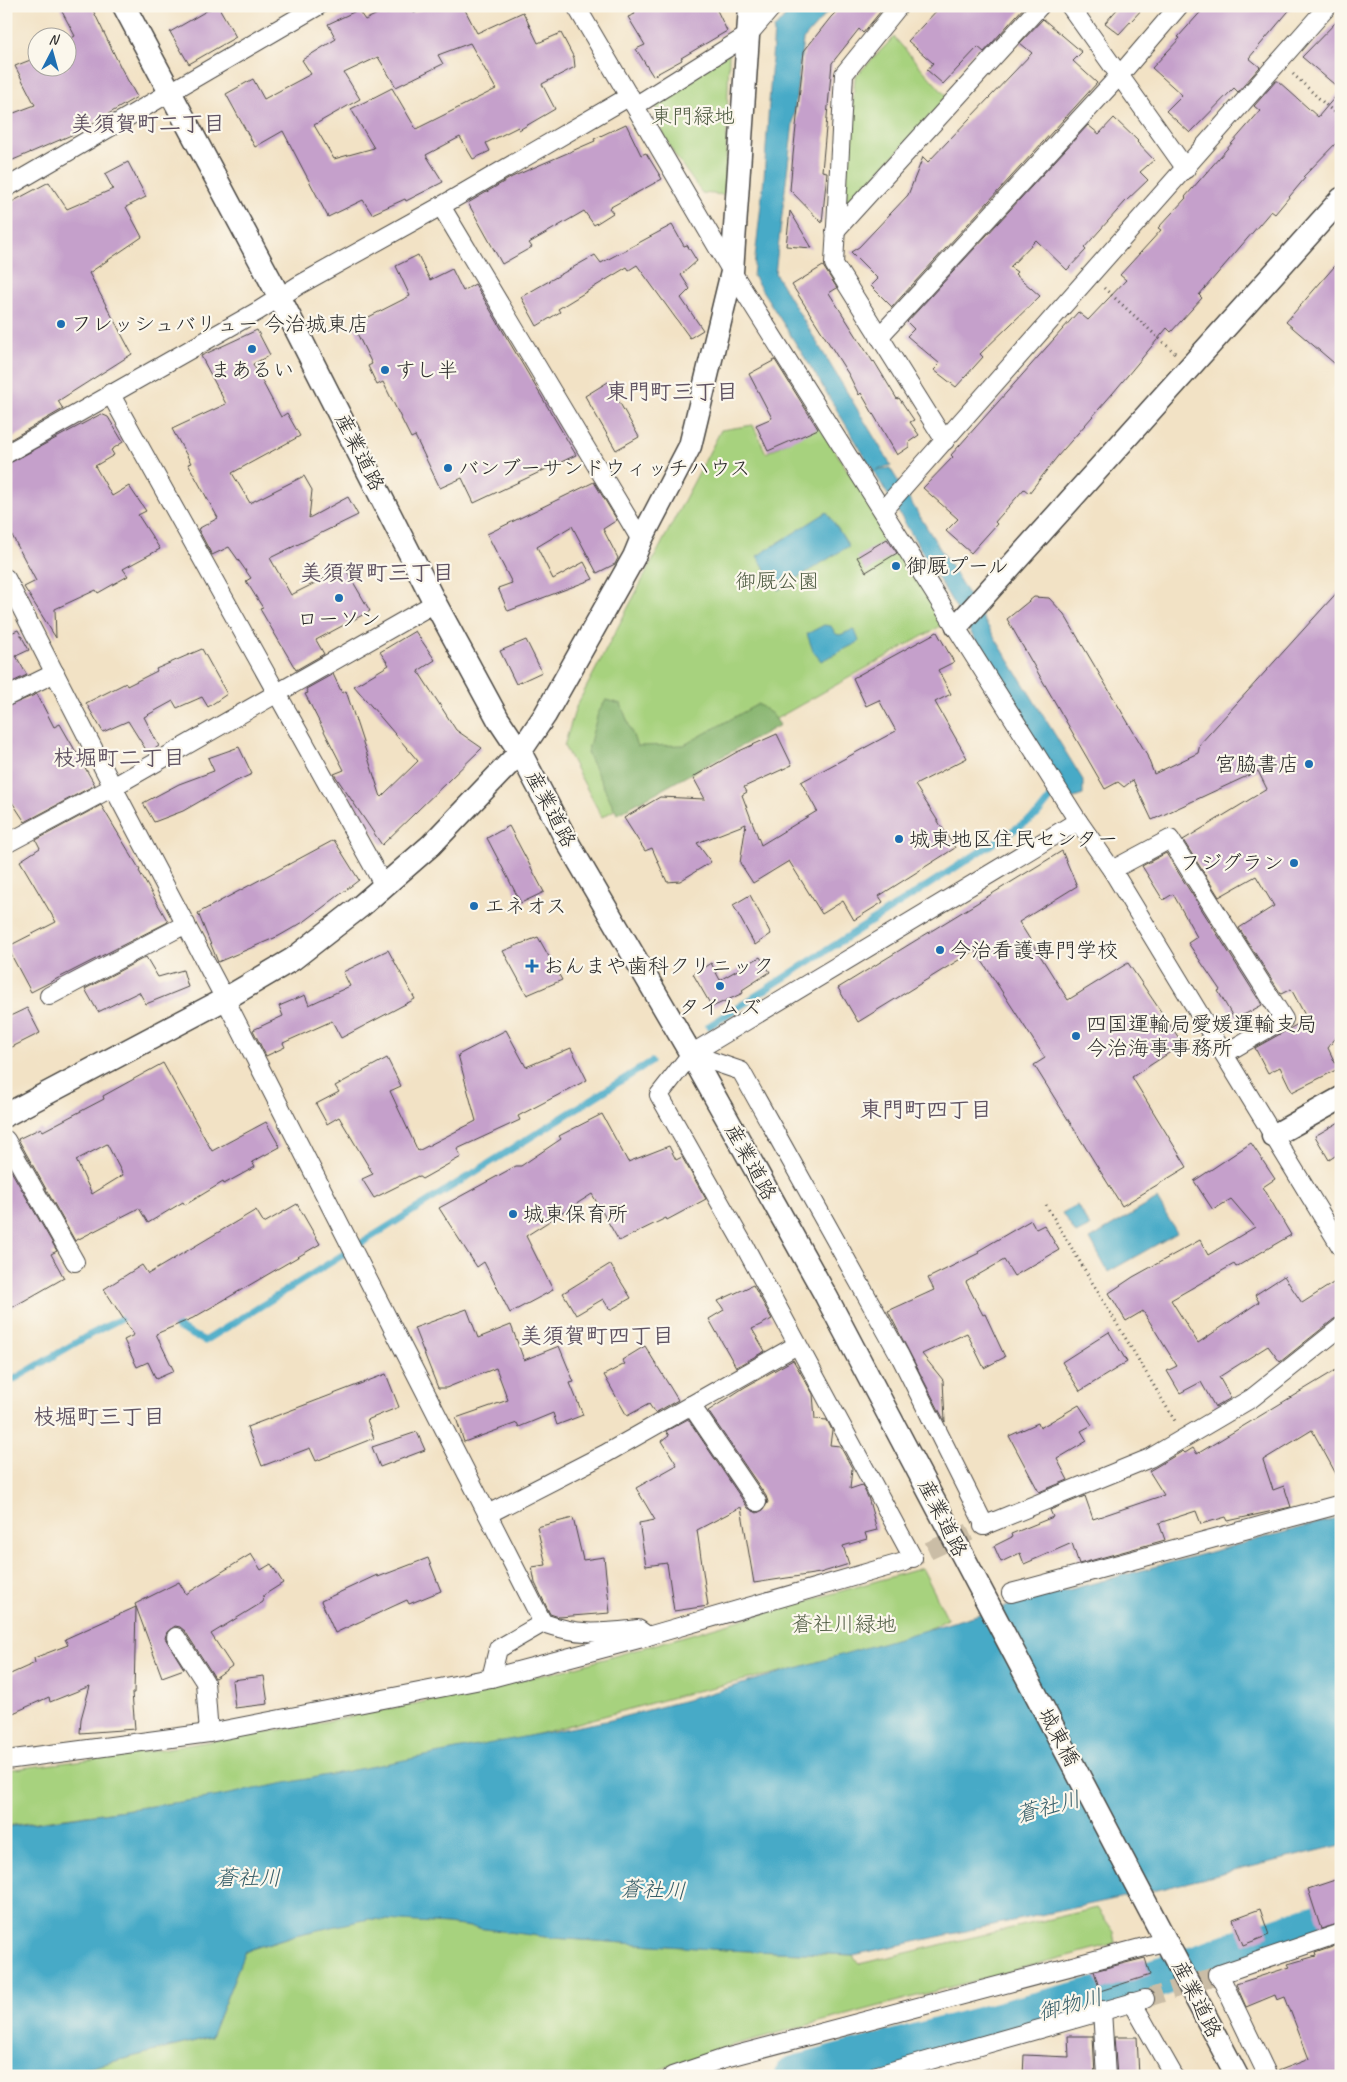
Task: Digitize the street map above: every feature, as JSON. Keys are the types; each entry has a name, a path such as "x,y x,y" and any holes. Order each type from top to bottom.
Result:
{"street":[{"name":"産業道路","path":"124,6 280,298 435,603 498,719 520,752 568,843 691,1054 840,1322 989,1606"},
{"path":"6,188 318,6"},
{"path":"576,6 732,272 957,626 1078,821 1112,870 1341,1246"},
{"path":"6,1115 226,999 293,959 384,886 430,845 520,752 545,715 634,557 690,446 732,272 750,6"},
{"path":"6,454 441,206 748,35 774,6"},
{"path":"899,6 844,74 834,264 945,441"},
{"path":"835,231 1040,6"},
{"path":"1070,6 1186,169"},
{"path":"879,336 1119,76 1179,6"},
{"path":"883,510 1328,6"},
{"path":"957,626 1341,199"},
{"path":"441,206 641,540"},
{"path":"110,393 384,886"},
{"path":"6,578 113,787 226,999 543,1623 568,1631 600,1633 638,1629 648,1636"},
{"path":"6,844 113,787 435,603"},
{"path":"6,697 55,673"},
{"path":"6,1760 209,1733 491,1678 648,1636 909,1560 798,1345 659,1095 691,1054 1078,821"},
{"path":"1112,870 1170,839 1284,1019 1224,1054"},
{"path":"49,996 186,924"},
{"path":"691,1054 741,1071 900,1356 984,1526 1150,1458 1252,1398 1341,1327"},
{"path":"1273,1136 1341,1098"},
{"path":"6,1140 75,1262"},
{"path":"488,1514 605,1454 798,1345"},
{"path":"691,1405 757,1502"},
{"path":"1011,1592 1341,1504"},
{"name":"城東橋","path":"989,1606 1162,1932"},
{"path":"491,1678 498,1649 543,1623"},
{"path":"176,1637 205,1682 209,1733"},
{"name":"産業道路","path":"1162,1932 1237,2076"},
{"path":"672,2076 725,2058 1162,1932"},
{"path":"1268,2076 1218,1974 1341,1933"},
{"path":"874,2076 1139,2000 1174,2076"},
{"path":"1102,2010 1106,2076"}],"path":[{"path":"1280,62 1341,119"},
{"path":"1091,276 1190,366"},
{"path":"1046,1205 1185,1437"}],"green space":[{"path":"894,37 947,97 844,210 855,77"},
{"name":"東門緑地","path":"729,53 725,195 702,193 674,154 655,117 658,97"},
{"name":"御厩公園","path":"753,425 766,453 819,426 946,623 602,817 564,746 576,707 721,430"},
{"path":"606,700 621,704 637,746 684,745 758,704 772,714 780,725 617,814 587,753 598,713"},
{"name":"蒼社川緑地","path":"922,1568 948,1619 911,1638 856,1655 692,1692 486,1748 241,1794 6,1826 6,1770 133,1754 302,1726 414,1704 569,1669"},
{"path":"1097,1908 1114,1932 1116,1943 737,2044 640,2076 56,2076 211,2037 245,1951 295,1935 369,1918 448,1924 553,1938 726,1950 853,1955 859,1964"}],"water":[{"path":"794,6 833,6 803,40 775,273 891,465 876,470 890,468 1083,780 1083,795 1071,799 817,377 753,276 764,178 774,29"},
{"path":"827,512 849,546 778,590 757,556"},
{"path":"824,625 831,626 836,634 840,635 852,630 855,631 859,640 857,643 821,661 813,651 807,634"},
{"path":"1157,1199 1177,1233 1108,1272 1090,1239"},
{"path":"1077,1205 1090,1227 1076,1234 1062,1213"},
{"name":"蒼社川","path":"1341,1517 1341,1845 1152,1891 853,1955 726,1950 553,1938 448,1924 369,1919 295,1935 245,1951 211,2037 56,2076 6,2076 6,1827 214,1797 611,1720 701,1696 997,1609"}],"building":[{"path":"59,6 91,6 137,97 76,133 6,163 6,116 35,105 15,66 28,61 28,78 78,78 78,28 71,28"},
{"path":"218,6 236,37 189,64 170,32"},
{"path":"406,6 410,6 414,13 427,6 463,6 477,33 523,12 538,43 561,33 574,58 575,67 542,84 555,109 519,130 518,127 486,143 490,151 473,159 460,137 426,155 443,182 406,201 405,199 372,214 363,200 328,217 283,131 255,147 226,94 253,79 264,99 311,74 302,60 336,39 328,24 358,10 365,20 385,10 387,14","holes":["470,43 496,89 416,129 392,88 351,109 374,148 334,159 314,125 360,99 344,73 378,57 396,87 443,64 438,55"]},
{"path":"631,6 715,6 727,31 653,76 636,49 645,45 628,17 635,14"},
{"path":"842,6 885,6 863,33 859,29 832,63 822,171 827,172 822,223 790,190 793,155 804,51"},
{"path":"941,6 1025,6 984,52 978,47 943,84 927,70 933,63 908,41"},
{"path":"1120,6 1145,6 1119,34 1105,23"},
{"path":"1206,6 1293,6 1249,58 1260,67 1238,92 1234,88 1190,133 1166,111 1182,95 1152,68"},
{"path":"1341,17 1341,90 1302,57"},
{"path":"1043,19 1082,52 1073,61 1097,83 892,307 871,286 878,279 851,252 859,247 908,195 923,157 928,162 1032,53 1020,43"},
{"path":"1276,81 1318,117 1341,90 1341,138 1303,177 1305,178 1275,214 1271,211 1199,295 1202,298 1171,332 1167,328 1057,457 1029,493 1024,489 995,522 997,524 971,553 946,531 958,519 923,488 953,457 951,455 1078,312 1088,320 1126,280 1120,275 1161,230 1158,228 1260,111 1254,106"},
{"path":"1114,118 1138,141 1154,160 1140,172 1148,180 1125,202 1067,270 1036,240 1010,267 1017,272 1015,274 1040,296 980,354 983,357 956,387 934,370 940,364 907,336 914,329 907,322 1088,125 1099,134"},
{"path":"626,124 641,155 646,153 662,179 609,208 613,213 594,225 584,211 529,243 532,247 502,264 468,203 512,177 595,141 594,139"},
{"name":"フレッシュバリュー 今治城東店","path":"128,162 146,197 126,207 142,237 89,273 132,354 58,401 63,409 6,442 6,205 49,182 67,209 113,189 105,174"},
{"path":"790,211 812,248 786,246"},
{"path":"672,225 684,246 687,245 697,261 681,275 690,289 681,298 703,330 690,338 637,265 629,270 627,267 558,309 560,312 537,326 521,297 595,255 601,263"},
{"path":"418,255 430,280 452,269 463,291 475,284 576,455 474,503 462,478 440,488 415,436 411,438 383,382 377,385 368,366 372,364 353,325 410,296 396,266"},
{"path":"1341,259 1341,369 1286,322"},
{"path":"823,266 837,288 829,293 897,399 899,398 914,420 910,422 919,435 909,442 909,447 897,455 861,393 859,395 849,375 792,285"},
{"path":"257,330 270,355 253,364 281,417 287,413 300,436 232,473 250,503 304,476 312,490 309,518 348,497 358,515 270,558 291,595 345,568 370,611 316,640 324,654 296,670 260,609 263,608 246,581 251,578 229,547 212,555 198,529 218,518 188,464 191,463 172,429 226,404 201,356"},
{"path":"775,360 818,429 768,451 756,425 772,418 749,374"},
{"path":"608,382 639,437 616,450 585,396"},
{"path":"101,414 108,417 123,442 111,450 114,455 95,466 112,496 129,486 146,511 138,515 160,549 123,569 128,576 98,593 96,590 55,609 56,638 24,587 36,581 6,524 6,465"},
{"path":"594,482 617,520 603,529 618,558 615,564 597,573 572,526 537,547 553,579 584,562 593,579 508,611 498,588 512,583 487,534"},
{"path":"887,539 897,553 866,572 857,557"},
{"path":"1341,588 1341,1031 1328,1048 1338,1069 1292,1092 1280,1067 1268,1073 1255,1048 1307,1019 1291,989 1281,994 1239,928 1274,906 1256,876 1219,897 1183,840 1267,789 1258,771 1152,820 1133,780 1124,787 1118,782 1105,789 1007,619 1034,597 1049,598 1064,614 1146,753 1154,774 1198,753 1200,744"},
{"path":"18,630 29,650 16,656 27,675 6,685 6,635"},
{"path":"415,631 435,660 418,671 456,730 482,748 382,845 334,774 344,770 305,694 308,693 306,689 333,674 342,693 346,691 381,797 418,761 354,686 389,665 380,652"},
{"path":"937,632 954,662 938,670 951,694 935,702 967,758 915,785 955,848 879,896 883,902 854,920 843,901 822,914 789,861 753,883 740,863 746,824 697,843 711,862 680,881 667,882 652,848 645,851 624,818 660,797 705,799 693,777 737,752 777,734 792,765 744,787 747,792 742,795 761,845 817,811 801,782 896,731 879,700 866,706 853,678"},
{"path":"526,640 542,672 516,684 500,651"},
{"path":"202,649 227,694 208,707 202,697 177,708 173,701 144,717 159,746 148,753 128,721 103,732 86,703 126,683 127,686 157,671 156,669"},
{"path":"37,694 54,727 60,724 95,785 25,822 6,793 6,707"},
{"path":"239,747 252,774 232,783 183,811 154,822 143,803 179,784 214,771 208,758"},
{"path":"101,805 140,870 168,922 31,992 7,947 56,922 20,861 40,848 36,840"},
{"path":"509,826 544,892 521,903 487,838"},
{"path":"334,840 359,880 305,921 279,936 218,962 198,913"},
{"path":"1062,851 1077,886 1019,922 1068,1000 1128,963 1183,1044 1132,1077 1187,1167 1122,1206 1034,1065 1045,1058 975,950 858,1022 838,988"},
{"path":"1166,853 1262,1005 1240,1017 1233,1017 1218,991 1220,990 1188,943 1197,937 1173,894 1163,900 1142,866"},
{"path":"750,895 771,934 755,945 733,905"},
{"name":"おんまや歯科クリニック","path":"538,937 562,980 527,995 503,951"},
{"path":"388,950 415,999 341,1038 332,1021 283,1043 285,1047 266,1056 253,1030 283,1016 279,1006 305,995 309,1005 350,986 343,972"},
{"path":"146,957 158,977 183,970 188,987 146,1004 139,992 98,1012 85,989"},
{"name":"タイムズ","path":"760,957 770,972 742,990 743,993 712,1007 693,974 711,963 720,980"},
{"path":"27,1008 40,1033 6,1050 6,1018"},
{"path":"506,1030 526,1067 571,1048 587,1080 518,1116 520,1120 457,1149 461,1157 422,1179 418,1176 374,1198 362,1179 373,1174 339,1117 327,1124 316,1104 339,1092 335,1086 387,1058 401,1086 390,1091 418,1151 476,1121 458,1055"},
{"path":"163,1063 212,1151 266,1122 280,1147 252,1162 255,1167 224,1184 223,1182 185,1205 183,1202 148,1223 139,1208 75,1241 18,1139 41,1128 43,1131 104,1099 103,1096","holes":["107,1144 123,1175 92,1194 76,1160"]},
{"path":"602,1114 628,1162 669,1146 676,1160 682,1157 706,1199 667,1220 666,1218 619,1241 592,1194 526,1236 553,1290 510,1313 484,1262 477,1267 439,1208 516,1166 521,1166 561,1139 559,1136"},
{"path":"1341,1121 1341,1152 1329,1160 1315,1136"},
{"path":"1251,1143 1275,1179 1263,1187 1291,1235 1236,1267 1234,1264 1171,1300 1198,1343 1259,1302 1255,1295 1284,1276 1302,1303 1341,1278 1341,1317 1334,1319 1280,1362 1268,1346 1219,1377 1231,1398 1215,1407 1201,1382 1180,1393 1167,1371 1177,1366 1143,1311 1126,1321 1109,1293 1133,1277 1200,1240 1208,1255 1255,1227 1231,1199 1213,1210 1194,1181"},
{"path":"6,1162 57,1251 51,1254 64,1278 6,1311"},
{"path":"297,1204 320,1244 193,1318 156,1334 174,1371 156,1379 148,1362 137,1367 124,1340 134,1335 104,1289 142,1265 148,1274 256,1210 264,1223"},
{"path":"1031,1220 1036,1229 1044,1225 1059,1250 1014,1276 1004,1260 966,1282 983,1315 985,1314 1005,1357 984,1368 967,1333 922,1354 943,1380 945,1422 888,1311 934,1290 928,1278 979,1253 978,1251"},
{"path":"610,1264 631,1298 610,1310 603,1299 576,1315 563,1293"},
{"path":"753,1285 772,1319 752,1329 765,1351 736,1367 709,1319 724,1310 718,1301"},
{"path":"467,1309 478,1338 511,1325 524,1360 559,1346 574,1382 570,1383 583,1415 557,1425 553,1413 519,1427 517,1423 464,1442 456,1418 508,1400 496,1368 446,1388 438,1388 414,1328"},
{"path":"1109,1332 1127,1362 1080,1391 1062,1362"},
{"path":"645,1346 678,1400 655,1413 649,1404 627,1416 604,1375 625,1364 622,1360"},
{"path":"793,1360 813,1394 815,1419 827,1420 832,1430 830,1445 840,1446 852,1468 850,1489 862,1485 868,1497 877,1530 865,1533 867,1539 843,1546 849,1564 820,1573 754,1583 741,1507 697,1530 708,1606 674,1611 667,1563 646,1566 639,1523 655,1520 636,1488 677,1465 662,1441 669,1436 666,1431 688,1419 748,1508 757,1513 763,1510 768,1502 766,1496 708,1411 745,1387"},
{"path":"1341,1367 1341,1483 1312,1430 1263,1460 1273,1490 1284,1486 1291,1507 1228,1521 1226,1517 1201,1524 1196,1511 1159,1523 1165,1540 1079,1564 1072,1543 1024,1564 1020,1553 1001,1562 994,1546 1012,1537 1011,1534 1053,1517 1050,1510 1085,1496 1093,1519 1164,1495 1149,1471 1183,1451 1185,1453 1193,1448 1197,1454"},
{"path":"386,1374 399,1407 367,1420 374,1438 316,1461 310,1448 262,1466 247,1427"},
{"path":"1079,1405 1092,1425 1081,1431 1087,1441 1057,1459 1068,1480 1039,1492 1009,1436 1038,1423 1040,1428"},
{"path":"417,1432 425,1450 380,1467 372,1447"},
{"path":"573,1518 583,1560 604,1557 610,1613 559,1617 550,1614 535,1583 532,1567 546,1565 537,1527"},
{"path":"251,1554 261,1570 271,1564 283,1583 264,1595 263,1602 211,1634 232,1666 215,1678 185,1631 175,1626 167,1632 165,1638 184,1669 162,1677 135,1604 179,1582 186,1594"},
{"path":"428,1558 441,1591 409,1604 407,1600 335,1633 321,1601 377,1575 378,1577"},
{"path":"136,1607 134,1693 132,1693 135,1729 80,1733 81,1719 90,1686 50,1702 49,1697 11,1714 6,1704 6,1676 35,1663 34,1658 68,1645 65,1639"},
{"path":"264,1676 268,1704 235,1708 232,1680"},
{"path":"1341,1878 1341,1923 1321,1929 1308,1889"},
{"path":"1260,1909 1269,1935 1243,1945 1233,1919"},
{"path":"1341,1944 1341,2076 1278,2076 1278,2071 1309,2059 1285,1997 1277,2000 1275,1995 1246,2007 1236,1984 1290,1967 1288,1964 1316,1956 1315,1953"},
{"path":"1145,1958 1150,1975 1100,1991 1094,1971"},
{"path":"1068,2036 1093,2036 1095,2076 1023,2076 1024,2055 1069,2057"},
{"path":"1114,2037 1137,2037 1139,2076 1117,2076"}],"waterway":[{"path":"709,1026 1037,815 1057,790"},
{"path":"172,1318 177,1327 205,1341 651,1062"},
{"path":"6,1384 89,1335 130,1314"},
{"name":"御物川","path":"794,2076 1128,1988 1341,1915"}],"tunnel":[{"path":"904,1562 983,1526"},
{"path":"1145,1999 1217,1975"}],"place":[{"name":"フレッシュバリュー 今治城東店","path":"61,324"},
{"name":"まあるい","path":"252,349"},
{"name":"すし半","path":"385,370"},
{"name":"バンブーサンドウィッチハウス","path":"448,468"},
{"name":"御厩プール","path":"896,566"},
{"name":"ローソン","path":"339,598"},
{"name":"宮脇書店","path":"1309,764"},
{"name":"城東地区住民センター","path":"899,839"},
{"name":"フジグラン","path":"1294,863"},
{"name":"エネオス","path":"474,906"},
{"name":"今治看護専門学校","path":"940,950"},
{"name":"おんまや歯科クリニック","path":"532,966"},
{"name":"タイムズ","path":"720,986"},
{"name":"四国運輸局愛媛運輸支局 今治海事事務所","path":"1076,1036"},
{"name":"城東保育所","path":"513,1214"}],"district":[{"name":"美須賀町二丁目","path":"148,123"},
{"name":"東門町三丁目","path":"672,391"},
{"name":"美須賀町三丁目","path":"377,572"},
{"name":"枝堀町二丁目","path":"119,757"},
{"name":"東門町四丁目","path":"926,1109"},
{"name":"美須賀町四丁目","path":"597,1335"},
{"name":"枝堀町三丁目","path":"99,1416"}]}
